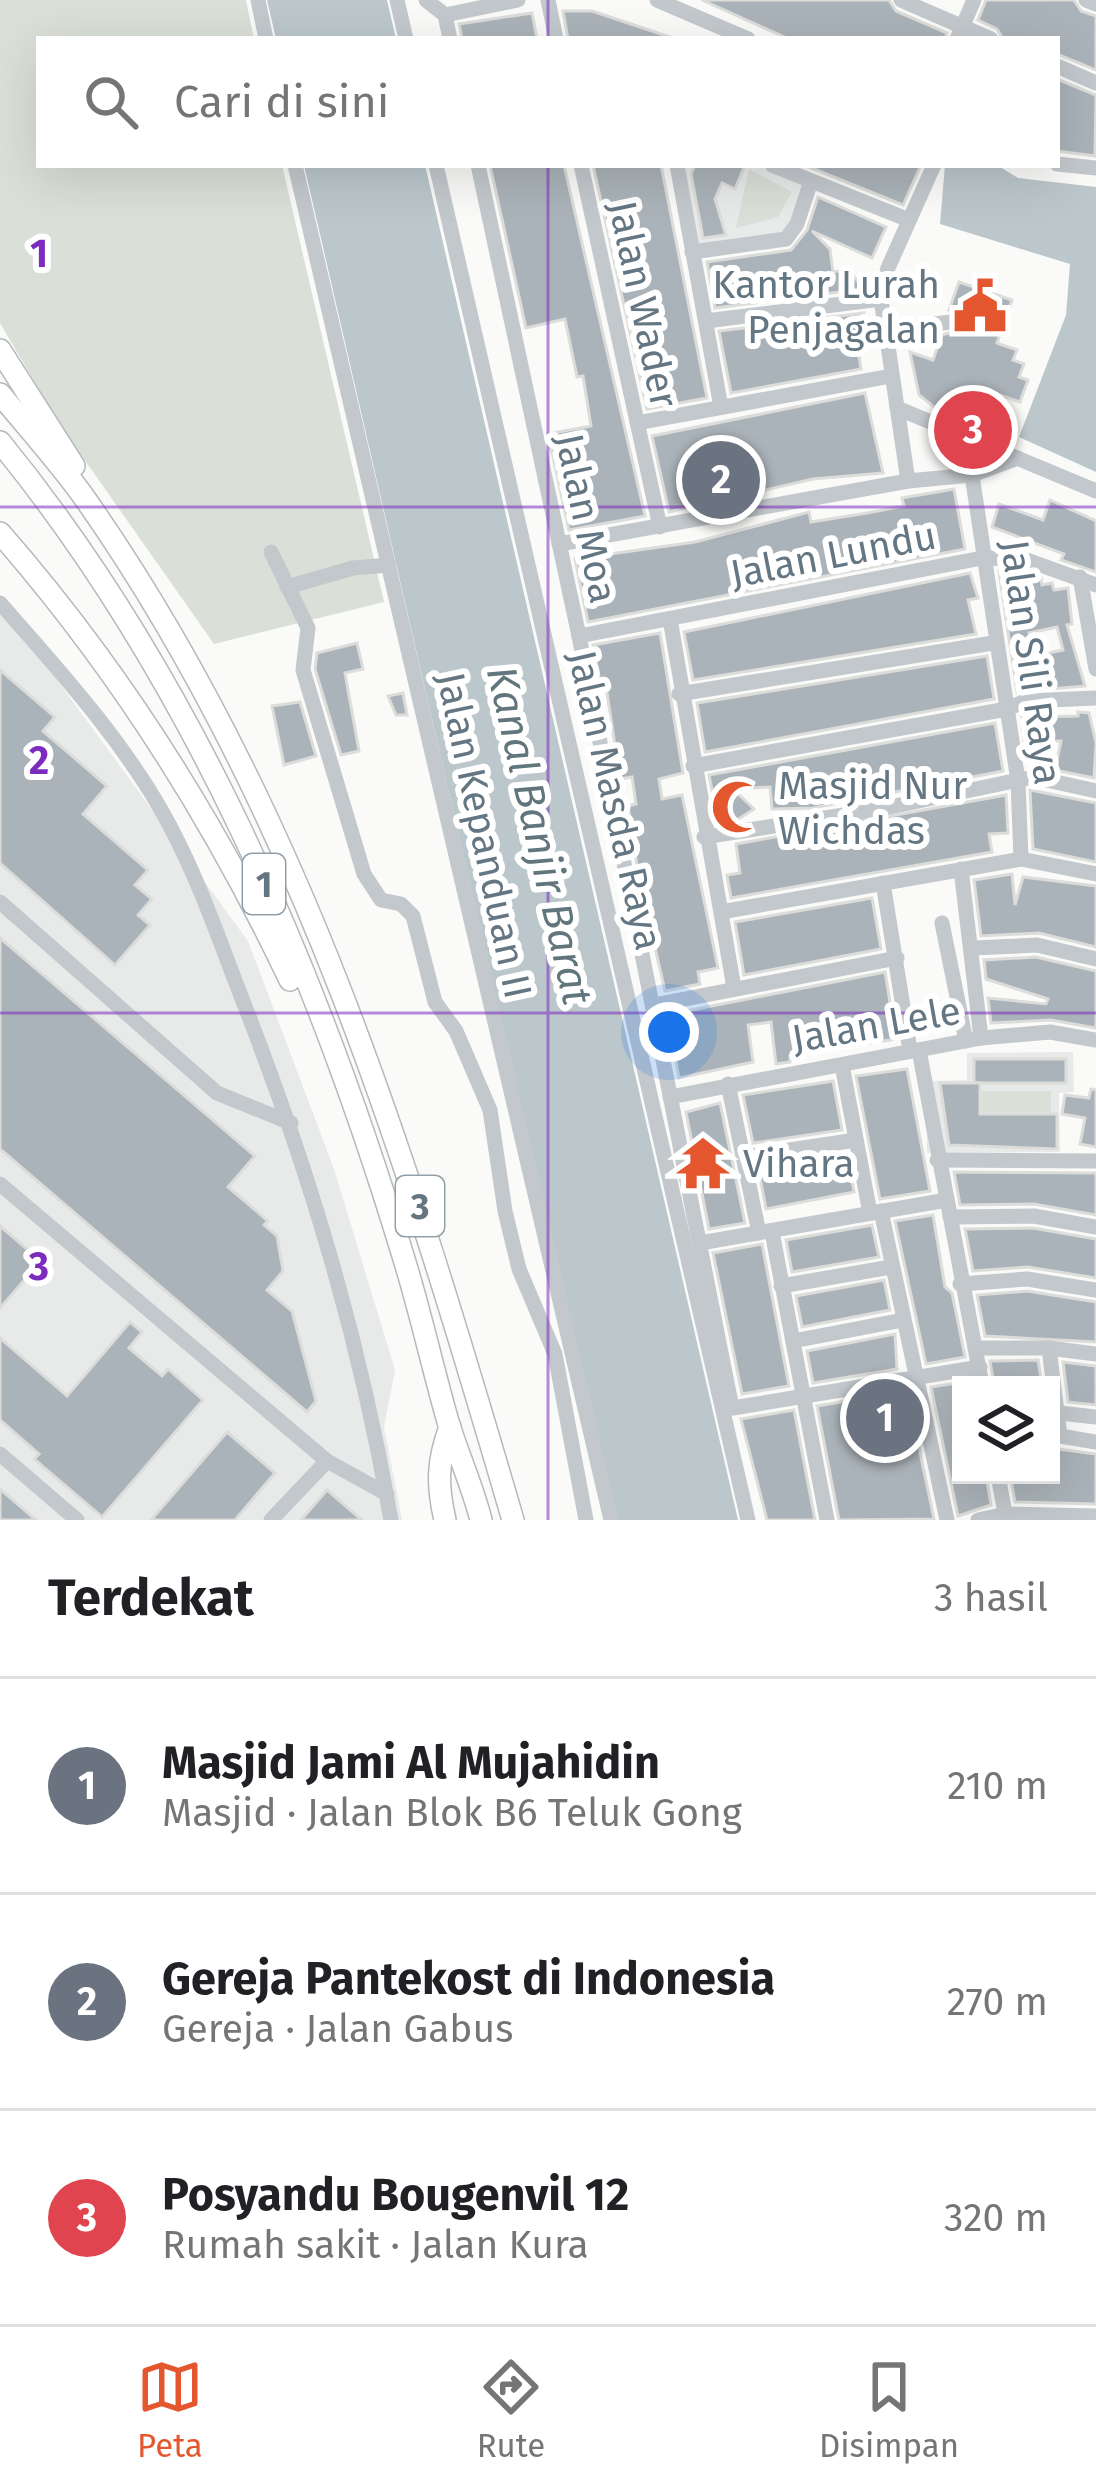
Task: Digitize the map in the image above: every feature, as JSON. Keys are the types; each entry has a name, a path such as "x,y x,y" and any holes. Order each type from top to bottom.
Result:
{"highway":[{"path":"0,350 75,466 88,503"},
{"name":"3","path":"0,394 88,503 157,609 270,823 353,1016 434,1249 513,1520"},
{"name":"1","path":"0,442 88,565 168,694 276,911 342,1081"},
{"path":"0,533 99,656 230,858 312,1032 342,1081"},
{"name":"3","path":"342,1081 404,1258 481,1520"},
{"path":"445,1520 437,1484 439,1457 450,1427"}],"street":[{"path":"258,0 265,36"},
{"path":"397,0 405,36"},
{"path":"426,0 445,15 449,36"},
{"path":"445,15 518,0"},
{"path":"548,0 555,36"},
{"path":"657,0 741,36"},
{"path":"901,0 959,33 974,0"},
{"path":"1086,0 1096,4"},
{"path":"1060,68 1096,83"},
{"path":"1060,164 1096,168"},
{"name":"Jalan Kepanduan II","path":"296,168 611,1520"},
{"name":"Jalan Masda Raya","path":"437,168 748,1520"},
{"name":"Jalan Moa","path":"479,168 758,1520"},
{"name":"Jalan Wader","path":"582,168 660,527"},
{"path":"678,168 722,407"},
{"path":"778,168 909,220"},
{"path":"908,481 881,299 933,168"},
{"path":"692,252 786,238 797,224 810,184"},
{"path":"706,321 881,299"},
{"path":"885,330 959,321"},
{"path":"637,423 891,376"},
{"path":"896,408 1096,491"},
{"path":"559,544 908,481 972,475 1018,458"},
{"name":"Jalan Sili Raya","path":"972,475 993,643 1018,781 1021,859"},
{"path":"271,552 287,587 353,568 389,565"},
{"name":"Jalan Lundu","path":"579,636 982,558 1024,559 1096,585"},
{"path":"1079,578 1096,669"},
{"name":"Jalan Kepanduan II","path":"287,587 308,628 303,670 364,874 381,900 400,904 413,916 435,1002 456,1031 490,1110 519,1269 556,1354 586,1520"},
{"path":"0,603 136,773 170,825 291,1123 340,1276 392,1520"},
{"path":"670,619 704,837 734,988"},
{"path":"680,694 993,643"},
{"path":"693,766 1007,710 1025,701 1096,698"},
{"path":"704,837 1033,777 1096,791"},
{"path":"721,912 1021,859 1096,874"},
{"path":"961,869 974,948 974,1040"},
{"path":"883,883 981,1376"},
{"path":"0,902 217,1093 291,1123"},
{"path":"942,923 974,1040"},
{"path":"974,948 1037,945 1096,959"},
{"path":"654,1005 897,958"},
{"name":"Jalan Lele","path":"670,1097 974,1040 1050,1032 1096,1040"},
{"path":"842,1065 946,1520"},
{"path":"728,1084 743,1157 781,1286 827,1520"},
{"path":"743,1157 856,1140"},
{"path":"937,1160 1096,1161"},
{"path":"0,1184 327,1461 387,1494"},
{"path":"700,1243 876,1212 949,1209 1096,1227"},
{"path":"781,1286 891,1267"},
{"path":"960,1285 1027,1280 1096,1290"},
{"path":"793,1341 903,1320"},
{"path":"975,1348 1049,1348 1096,1354"},
{"path":"1049,1348 1051,1376"},
{"path":"733,1408 914,1382 980,1367"},
{"path":"1060,1413 1096,1417"},
{"path":"1060,1436 1096,1442"},
{"path":"0,1454 77,1520"},
{"path":"271,1520 327,1461"},
{"path":"1000,1484 1006,1517"},
{"path":"978,1520 1096,1516"}],"shaded area":[{"path":"0,0 246,0 253,36 36,36 36,168 283,168 384,602 214,644 58,422 0,323"},
{"path":"672,168 763,168 803,185 793,221 779,234 691,249"},
{"path":"749,169 792,192 778,217 736,228"},
{"path":"0,602 248,941 334,1169 395,1370 384,1427 402,1520 0,1520"},
{"path":"1073,1052 1074,1092 1059,1093 1060,1152 927,1153 926,1081 967,1080 967,1053"},
{"path":"982,1091 1051,1091 1051,1112 982,1112"}],"water":[{"path":"267,0 387,0 395,36 275,36"},
{"name":"Kanal Banjir Barat","path":"305,168 426,168 738,1520 617,1520"},
{"path":"945,168 1002,168 1018,178 1096,187 1096,472 1019,437 1066,315 1070,264 940,224"}],"building":[{"path":"702,0 889,0 896,11 947,33 946,36 782,36"},
{"path":"986,0 1074,0 1081,11 1096,16 1096,70 1060,55 1060,36 1001,36 978,20"},
{"path":"563,11 592,11 667,36 567,36"},
{"path":"532,13 536,36 461,36 459,24"},
{"path":"1060,80 1096,95 1095,156 1060,151"},
{"path":"491,168 565,168 645,516 569,530 548,434 591,426 583,376 577,377 565,319 526,328"},
{"path":"594,168 662,168 707,398 647,409"},
{"path":"694,168 744,168 735,189 722,183 715,199 726,235 703,238"},
{"path":"811,168 920,168 903,205"},
{"path":"818,197 886,227 872,258 812,231 830,249 833,272 849,269 863,289 715,308 707,262 791,250 807,230"},
{"path":"959,282 1012,300 997,343 1017,350 1013,360 1024,364 1019,377 1028,380 1020,402 981,388 981,401 968,421 943,414 919,395 910,352 933,360 942,335 969,327 968,313 949,310"},
{"path":"864,313 869,347 858,349 861,369 731,393 719,331"},
{"path":"865,393 883,473 813,479 669,512 652,436"},
{"path":"954,489 965,549 588,622 575,559 695,542 809,512 811,522 867,513 904,506 902,498"},
{"path":"1050,500 1096,521 1096,572 1061,560 1064,554 992,527 999,504 1043,520"},
{"path":"999,571 1017,571 1019,582 1041,578 1042,585 1052,583 1054,590 1068,588 1072,624 1067,625 1085,686 1017,692","holes":["1057,627 1063,650 1034,656 1029,633"]},
{"path":"970,573 978,598 968,600 976,634 693,680 684,632"},
{"path":"660,633 683,773 659,779 662,799 682,795 718,968 698,972 700,984 665,991 638,873 628,806 636,804 632,777 620,779 606,686 601,687 593,645"},
{"path":"357,643 363,669 345,673 359,751 341,755 315,669 317,653"},
{"path":"987,656 994,699 705,752 697,703"},
{"path":"0,670 55,717 43,731 107,786 83,814 148,870 135,885 152,899 138,915 150,925 115,965 0,863"},
{"path":"403,693 407,715 396,715 388,696"},
{"path":"300,702 316,756 284,765 272,706"},
{"path":"1078,712 1089,713 1096,743 1094,778 1055,770 1061,741 1024,741 1022,717 1078,716"},
{"path":"995,723 1003,771 813,808 772,809 770,787 733,789 754,809 737,820 713,795 709,775"},
{"path":"1030,790 1096,803 1096,862 1033,849"},
{"path":"1006,795 1008,833 989,834 992,852 731,898 727,875 740,873 736,844"},
{"path":"1012,874 1015,905 1023,877 1096,886 1096,947 1039,933 981,936 974,880"},
{"path":"872,898 881,949 744,975 735,922"},
{"path":"0,938 255,1156 228,1187 268,1221 264,1225 277,1236 283,1271 267,1290 292,1311 316,1401 307,1412 0,1149"},
{"path":"1036,957 1096,971 1096,1028 1051,1020 991,1023 988,998 1046,1004 1048,999 986,979 984,960"},
{"path":"885,972 896,1039 790,1056 790,1062 776,1064 771,1022 748,1025 753,1062 679,1078 673,1046 680,1045 676,1013"},
{"path":"974,1059 1066,1059 1066,1083 974,1083"},
{"path":"907,1069 930,1191 880,1199 856,1076"},
{"path":"833,1081 842,1130 753,1143 743,1095"},
{"path":"940,1083 980,1083 980,1114 1057,1114 1057,1149 949,1145"},
{"path":"1091,1089 1096,1090 1096,1147 1080,1144 1085,1118 1062,1114 1065,1095 1089,1098"},
{"path":"720,1103 745,1223 709,1229 686,1112"},
{"path":"847,1154 854,1192 766,1209 758,1167"},
{"path":"954,1172 1096,1173 1096,1215 1034,1204 960,1205"},
{"path":"933,1215 945,1287 952,1293 965,1357 926,1364 895,1221"},
{"path":"872,1225 879,1257 792,1272 786,1240"},
{"path":"0,1226 41,1261 0,1308"},
{"path":"1033,1228 1096,1239 1096,1278 1028,1267 973,1271 965,1229"},
{"path":"762,1244 789,1386 742,1394 713,1253"},
{"path":"884,1280 890,1310 802,1327 796,1296"},
{"path":"1027,1291 1096,1302 1096,1342 985,1336 977,1295"},
{"path":"130,1322 142,1332 129,1348 162,1376 168,1369 203,1400 102,1517 34,1459 39,1454 0,1420 0,1338 67,1396"},
{"path":"895,1334 897,1369 813,1383 807,1351"},
{"path":"1038,1360 1041,1376 992,1376 990,1361"},
{"path":"1063,1362 1096,1366 1096,1405 1068,1402"},
{"path":"952,1384 952,1484 988,1484 991,1505 958,1516 931,1387"},
{"path":"907,1391 934,1519 839,1520 817,1406"},
{"path":"794,1410 815,1520 767,1520 741,1419"},
{"path":"227,1432 275,1473 235,1520 151,1520"},
{"path":"1060,1449 1096,1454 1096,1504 1015,1502 1012,1484 1060,1484"},
{"path":"0,1489 36,1520 0,1520"},
{"path":"327,1490 362,1520 301,1520"}],"place":[{"name":"Kantor Lurah Penjagalan","path":"980,306"},
{"name":"Posyandu Bougenvil 12","path":"973,430"},
{"name":"Gereja Pantekost di Indonesia","path":"721,480"},
{"name":"Masjid Nur Wichdas","path":"738,807"},
{"name":"Vihara","path":"703,1163"},
{"name":"Masjid Jami Al Mujahidin","path":"885,1418"}]}
